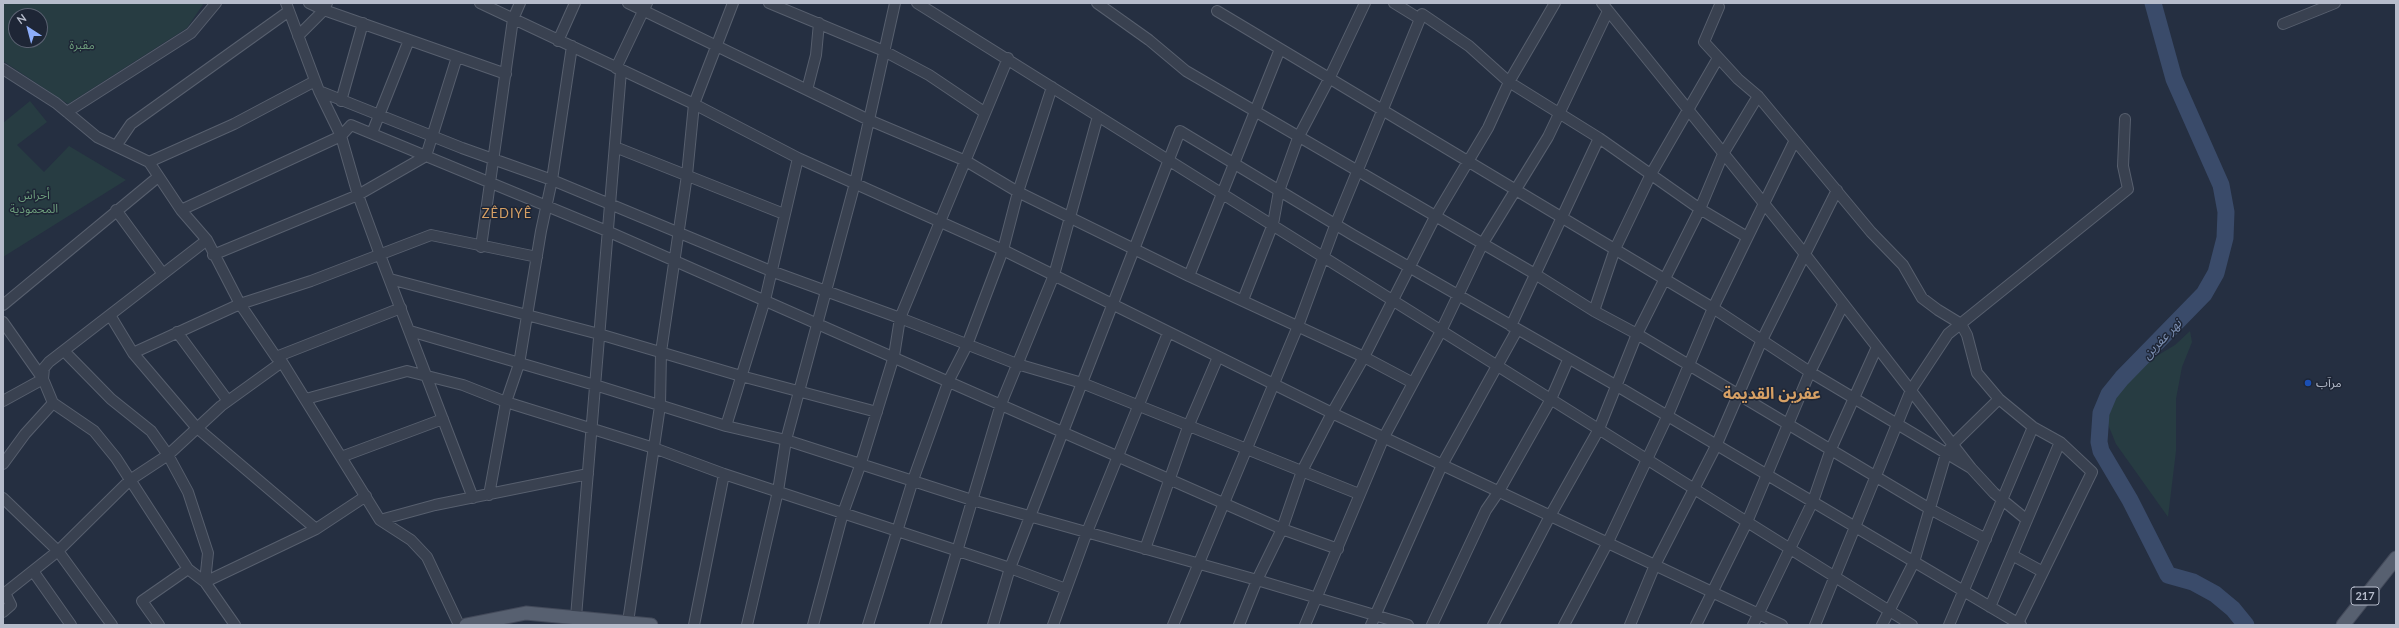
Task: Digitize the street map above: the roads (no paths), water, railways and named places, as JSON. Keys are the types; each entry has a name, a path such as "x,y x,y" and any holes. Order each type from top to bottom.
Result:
{"main road":[{"name":"217","path":"2343,625 2392,563 2396,552"},
{"path":"466,625 492,622 526,613 651,625"}],"street":[{"path":"67,112 191,33 216,3"},
{"path":"309,3 325,7 363,23 506,74"},
{"path":"480,3 694,104 798,158 1003,250 1332,413 1499,491 1607,544 1782,625"},
{"path":"481,247 513,19 520,3"},
{"path":"558,41 575,3"},
{"path":"628,3 646,7 717,45 869,120 966,161 1018,192 1070,218 1364,357 1413,383"},
{"path":"628,622 660,406 661,352 687,175 694,104 733,3"},
{"path":"770,3 884,51 929,75 984,112"},
{"path":"747,625 778,491 786,440 801,391 855,183 895,3"},
{"path":"917,3 1008,58 1168,160 1392,298 1441,331 1646,460 1791,548 1912,625"},
{"path":"1097,3 1149,40 1186,71 1298,138 1536,274 1594,311 1637,334 1832,449 1930,509 1986,539"},
{"path":"1243,300 1273,224 1279,191 1298,138 1365,3"},
{"path":"1394,3 1420,20"},
{"path":"1239,625 1257,580 1282,529 1302,471 1332,413 1364,357 1392,298 1410,268 1435,217 1488,128 1509,82 1555,3"},
{"path":"2283,24 2335,3"},
{"path":"116,146 131,124 287,7 319,91 341,136 358,195 380,256 473,498"},
{"path":"298,36 325,7"},
{"path":"576,617 614,147 618,69 646,7"},
{"path":"1305,625 1384,437 1459,296 1483,243 1548,137 1605,7 1804,253 1971,468 2002,499 2027,520"},
{"path":"993,625 1010,568 1180,131 1410,268 1568,360 1617,386 1716,446 2020,624 2043,572 2092,472 2060,442 2033,427 1999,400 1977,372 1968,335 1961,324 1922,298 1903,265 1871,232 1837,190 1794,142 1758,96 1718,58 1704,42 1719,7"},
{"path":"1217,11 1713,308 1761,342 1853,399 1971,468"},
{"path":"1173,625 1198,564 1205,552 1223,502 1247,450 1298,326 1336,223 1422,14 1469,46 1509,82 1599,138 1700,209 1747,237"},
{"path":"341,101 363,23"},
{"path":"807,90 816,56 819,23"},
{"path":"372,134 409,40"},
{"path":"490,495 506,402 519,364 546,205 552,180 572,46"},
{"path":"1190,276 1280,49"},
{"path":"213,255 358,195 426,156 431,136 457,57"},
{"path":"813,625 843,513 860,466 894,356 900,318 966,161 984,112 1008,58"},
{"path":"1594,311 1615,249 1651,174 1687,109 1718,58"},
{"path":"3,69 67,112 97,137 149,162 181,210 207,240 213,255 240,304 306,400 380,520 412,540 427,557 459,625"},
{"path":"149,162 234,124 315,81"},
{"path":"868,625 896,531 949,380 967,345 1003,250 1018,192 1052,87"},
{"path":"319,91 431,136 552,180 609,205 679,232 771,271 900,318 1017,364 1082,383 1138,404 1188,427 1359,494"},
{"path":"1493,625 1550,516 1598,429 1617,386 1637,334 1700,209 1723,154 1758,96"},
{"path":"935,625 1001,404 1054,275 1098,116"},
{"path":"1815,625 1898,426 1911,390 1948,334 2128,189 2123,166 2125,119"},
{"path":"181,210 341,136 351,125 546,205 818,322 1282,529 1338,549"},
{"path":"1373,620 1442,465 1498,366 1536,274 1599,138"},
{"path":"1564,625 1607,544 1667,417 1713,308 1794,142"},
{"path":"614,147 784,214"},
{"path":"726,426 765,300 798,158"},
{"path":"3,305 116,210 158,177"},
{"path":"1630,625 1655,565 1716,446 1761,342 1804,253 1837,190"},
{"path":"116,210 163,274"},
{"path":"133,353 240,304 380,256 431,235 481,247 537,257"},
{"path":"43,379 44,368 64,351 207,240"},
{"path":"390,279 599,334 742,376 877,412"},
{"path":"1696,625 1747,522 1768,476 1788,423 1810,372 1843,305"},
{"path":"3,612 11,605 5,593 58,551 130,480 168,455 196,427 279,359 401,308"},
{"path":"110,315 133,353 196,427 316,529"},
{"path":"3,322 43,379 53,402 94,432 130,480 188,570 205,582 235,625"},
{"path":"410,331 595,385 726,426 786,440 860,466 913,480 972,500 1031,515 1257,580 1317,599 1373,620 1408,625"},
{"path":"177,332 228,401"},
{"path":"1053,625 1138,404 1168,333"},
{"path":"1753,625 1814,502 1832,449 1877,347"},
{"path":"64,351 111,399 151,431 168,455 188,492 208,553 205,582"},
{"path":"1145,548 1168,478 1218,357"},
{"path":"1432,625 1486,510 1499,491 1551,399 1568,360"},
{"path":"306,400 407,371 463,385 506,402 592,430 654,448 724,474 1010,568 1066,589"},
{"path":"3,401 43,379"},
{"path":"1882,625 1914,562 1946,454 1953,444 1999,400"},
{"path":"3,464 53,402"},
{"path":"341,456 443,419"},
{"path":"1949,625 2033,427"},
{"path":"1990,607 2060,442"},
{"path":"380,520 473,498 588,474"},
{"path":"694,625 724,474"},
{"path":"205,582 316,529 366,496"},
{"path":"3,498 58,551 112,625"},
{"path":"2012,555 2043,572"},
{"path":"159,625 142,601 188,570"},
{"path":"32,571 71,625"}],"waterway":[{"name":"نهر عفرين","path":"2153,3 2174,79 2221,185 2226,212 2225,238 2216,273 2204,294 2122,378 2109,394 2101,413 2099,442 2101,451 2130,500 2168,575 2193,582 2215,594 2233,609 2246,625"}],"place":[{"name":"مرآب","path":"2308,383"}],"district":[{"name":"ZÊDIYÊ","path":"507,214"},
{"name":"عفرين القديمة","path":"1772,394"}],"park label":[{"name":"مقبرة","path":"82,45"},
{"name":"أحراش المحمودية","path":"34,202"}]}
